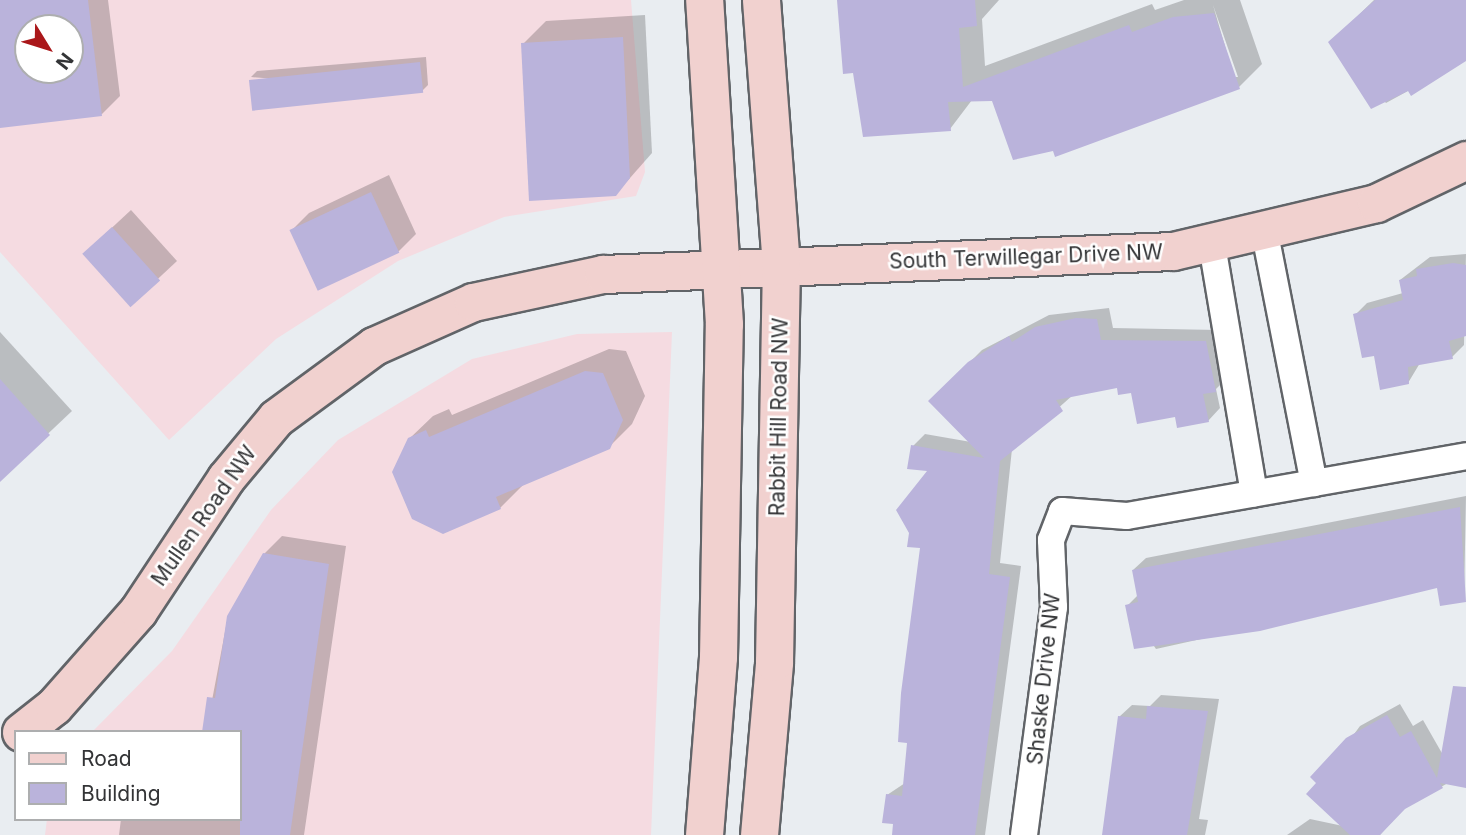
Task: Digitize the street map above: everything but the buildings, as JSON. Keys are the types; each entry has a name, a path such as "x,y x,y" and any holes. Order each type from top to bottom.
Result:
{"street":[{"path":"704,0 721,268 718,657 704,835"},
{"name":"Rabbit Hill Road NW","path":"759,835 774,662 781,266 761,0"},
{"name":"South Terwillegar Drive NW","path":"781,266 1132,257 1212,245 1265,234 1376,203 1466,160"},
{"path":"1265,234 1314,483"},
{"path":"1212,245 1254,493"},
{"name":"Mullen Road NW","path":"23,730 54,705 138,611 226,478 276,418 374,346 473,302 566,278 781,266"},
{"name":"Shaske Drive NW","path":"1024,835 1054,607 1051,540 1062,511 1127,516 1466,456"},
{"path":"0,749 14,738"}],"shaded area":[{"path":"0,0 631,0 645,172 636,196 504,217 398,261 276,339 169,440 0,252"},
{"path":"672,332 651,835 45,835 47,821 242,821 242,730 94,730 172,651 271,510 338,440 472,359 577,334"}]}
